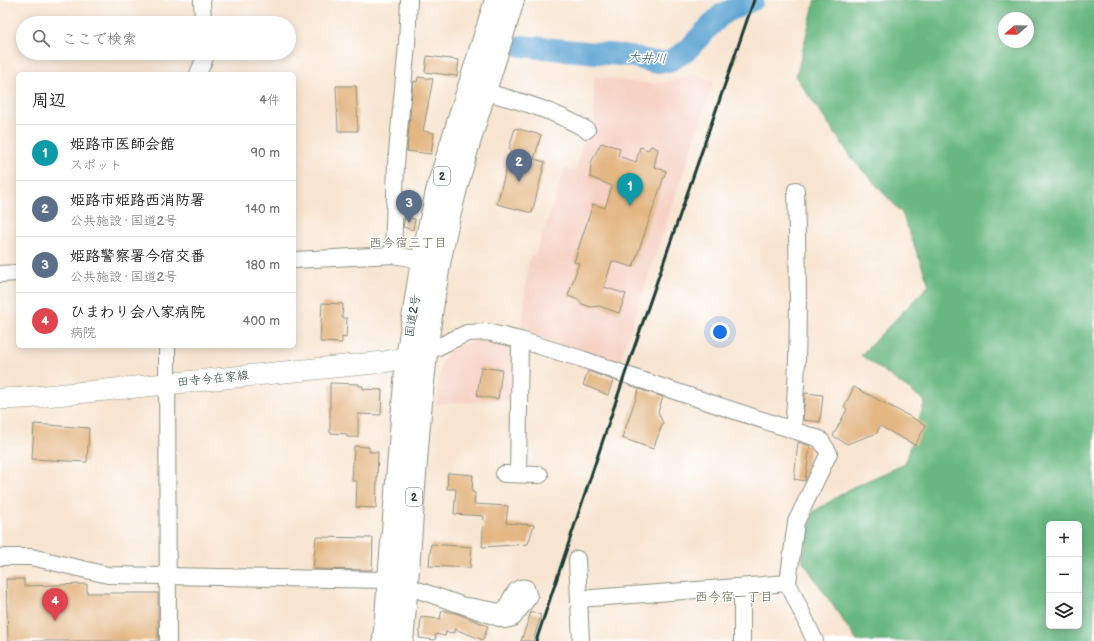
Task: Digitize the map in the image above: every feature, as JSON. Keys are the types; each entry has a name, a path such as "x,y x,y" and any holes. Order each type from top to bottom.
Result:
{"highway":[{"name":"国道2号","path":"402,641 398,582 422,260 438,187 496,0"},
{"name":"国道2号","path":"416,355 467,150 513,0"},
{"name":"国道2号","path":"384,641 398,582"}],"main road":[{"name":"田寺今在家線","path":"0,399 24,398 384,362 416,355"}],"street":[{"path":"202,0 203,16"},
{"path":"392,255 396,164 408,44 409,0"},
{"path":"199,72 204,60"},
{"path":"485,92 546,109 587,130"},
{"path":"793,430 798,372 799,297 796,190"},
{"path":"296,260 392,255 422,260"},
{"path":"0,274 16,273"},
{"path":"416,355 467,333 487,332 582,358 638,379 820,439 829,453 796,522 788,583 815,641"},
{"path":"520,340 511,474 540,474"},
{"path":"167,348 168,641"},
{"path":"0,557 30,557 108,575 398,582 468,606"},
{"path":"577,559 581,641"},
{"path":"579,599 788,583"},
{"path":"742,587 742,641"}],"shaded area":[{"path":"696,74 714,81 619,364 521,332 528,263 531,256 535,256 565,169 575,171 587,130 594,121 594,76 649,84 664,83"},
{"path":"479,338 508,343 514,352 514,400 436,404 441,364 450,351"}],"green space":[{"path":"815,0 1094,0 1094,641 857,641 802,560 813,512 853,487 905,464 925,401 861,355 929,285 902,213 854,161 796,77"}],"building":[{"path":"427,56 459,60 457,76 425,72"},
{"path":"418,77 433,79 423,131 434,133 431,154 407,151 412,91 414,81 417,82"},
{"path":"336,86 356,86 358,131 338,131"},
{"path":"515,128 541,135 534,159 545,162 532,213 497,204"},
{"path":"601,143 620,148 618,156 636,162 640,147 648,150 651,146 658,149 654,167 666,171 633,267 612,261 604,287 626,294 619,313 599,306 591,307 582,304 579,300 568,296 579,263 574,262 593,204 605,208 612,186 590,177 591,163"},
{"path":"405,217 415,219 413,230 403,227"},
{"path":"322,303 343,304 342,318 347,318 346,338 342,337 342,343 320,342"},
{"path":"481,367 502,370 498,399 477,396"},
{"path":"588,371 613,380 608,395 583,385"},
{"path":"330,383 359,384 359,386 363,386 363,389 382,390 381,415 358,414 358,437 347,437 347,434 330,433"},
{"path":"854,387 926,425 915,445 880,426 877,433 847,444 833,436 847,409 844,407"},
{"path":"639,389 663,397 658,412 663,423 653,449 622,438"},
{"path":"805,393 823,395 820,422 803,420"},
{"path":"34,424 89,428 87,462 32,459"},
{"path":"798,442 810,446 805,481 794,479"},
{"path":"354,446 369,447 369,452 378,452 376,508 356,507 357,481 352,481"},
{"path":"448,473 473,475 472,492 475,493 474,504 508,506 506,523 534,525 528,544 482,547 484,516 454,514 456,489 447,489"},
{"path":"316,537 373,538 372,570 313,569"},
{"path":"431,544 472,547 470,568 429,566"},
{"path":"6,579 24,579 24,586 87,584 87,593 158,593 158,641 8,641"},
{"path":"442,610 458,614 488,626 483,640 455,629 455,633 446,632 445,636 436,634 435,640 419,638 421,617 440,619"},
{"path":"531,612 541,615 533,641 521,641"}],"waterway":[{"name":"大井川","path":"521,46 630,56 653,62 668,62 685,52 722,14 753,0"}],"railway":[{"path":"536,641 625,374 754,0"}],"place":[{"name":"姫路市姫路西消防署","path":"519,182"},
{"name":"姫路市医師会館","path":"630,206"},
{"name":"姫路警察署今宿交番","path":"409,223"},
{"name":"ひまわり会八家病院","path":"55,621"}],"district":[{"name":"西今宿三丁目","path":"408,243"},
{"name":"西今宿一丁目","path":"734,597"}]}
